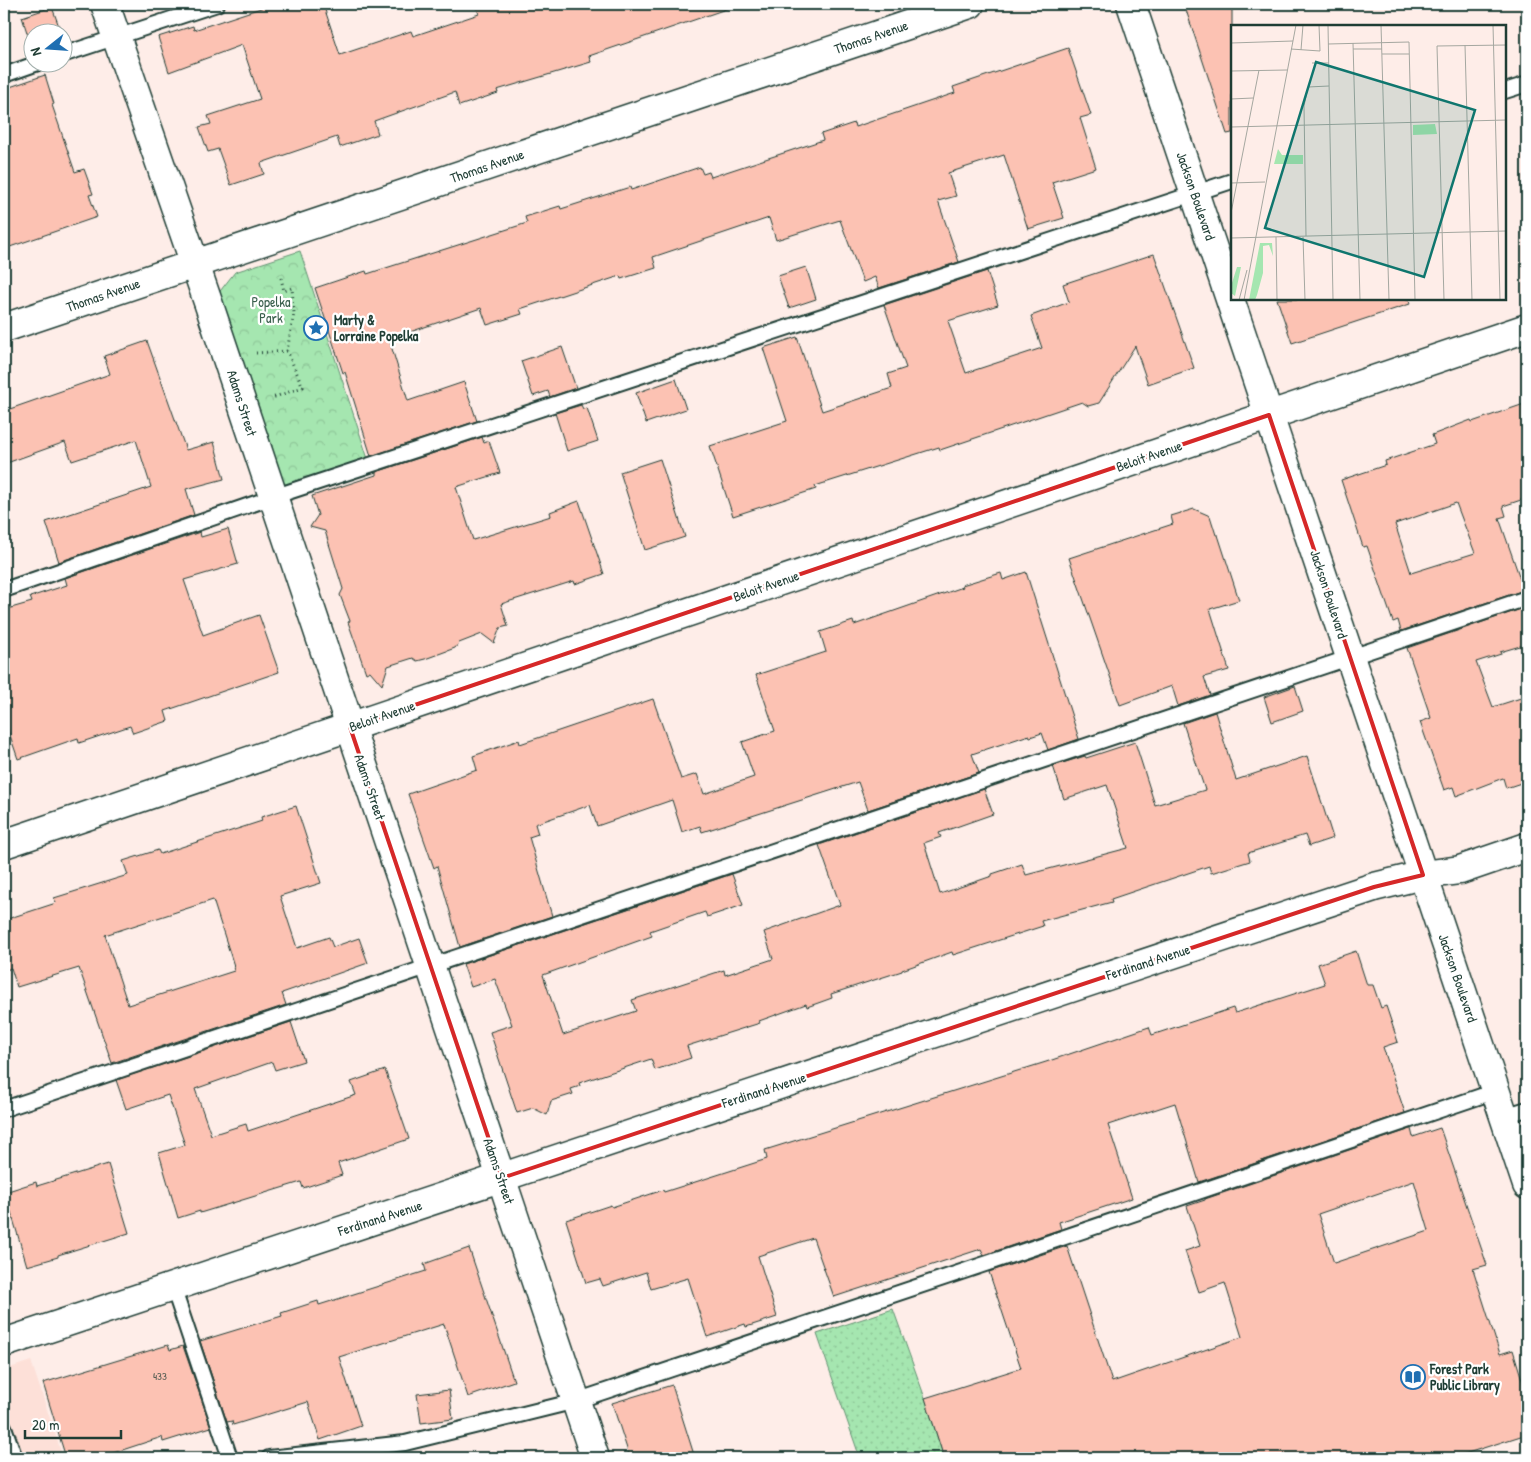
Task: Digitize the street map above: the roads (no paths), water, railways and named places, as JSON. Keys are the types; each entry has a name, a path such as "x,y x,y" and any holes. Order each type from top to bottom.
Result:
{"street":[{"name":"Adams Street","path":"105,4 273,497 594,1458"},
{"name":"Thomas Avenue","path":"4,328 970,4"},
{"name":"Jackson Boulevard","path":"1131,4 1423,875 1509,1105 1527,1185"},
{"name":"Beloit Avenue","path":"4,844 1527,328"},
{"name":"Ferdinand Avenue","path":"4,1343 1374,886 1423,875 1460,870 1527,847"}],"lane":[{"path":"72,53 217,4"},
{"path":"4,75 22,69"},
{"path":"1506,91 1527,84"},
{"path":"4,590 273,497 1231,182"},
{"path":"4,1108 1527,598"},
{"path":"268,1458 405,1443 576,1401 994,1262 1509,1105"},
{"path":"173,1287 230,1458"},
{"path":"4,1427 15,1458"}],"place":[{"name":"Marty & Lorraine Popelka","path":"316,328"},
{"name":"Forest Park Public Library","path":"1413,1377"}],"park label":[{"name":"Popelka Park","path":"271,310"}]}
